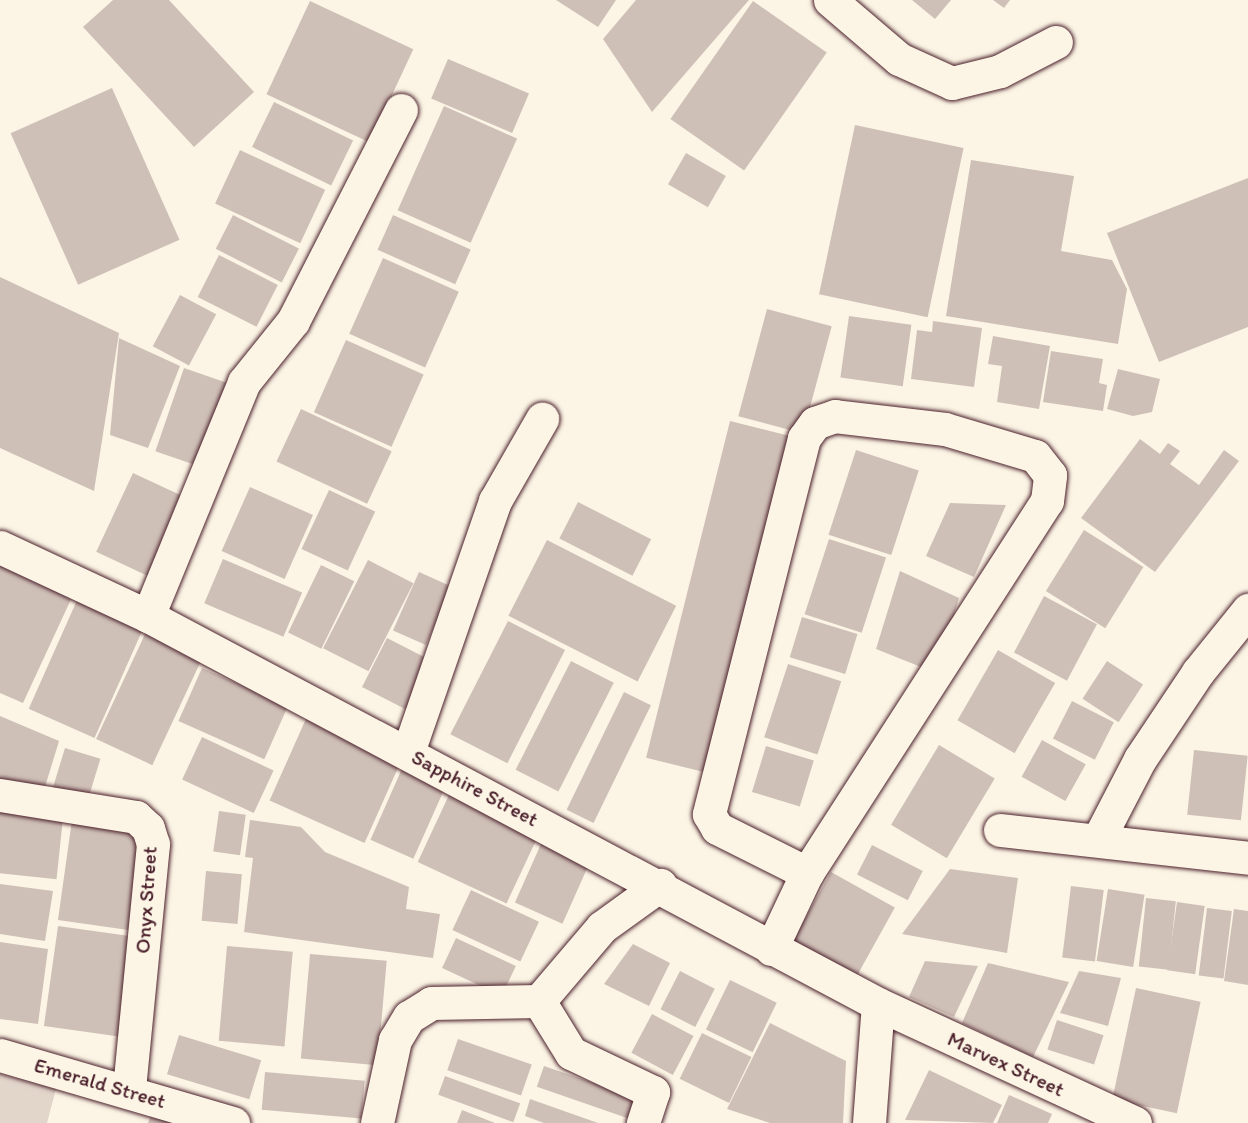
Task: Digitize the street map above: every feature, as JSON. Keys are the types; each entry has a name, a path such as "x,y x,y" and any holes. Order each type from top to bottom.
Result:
{"street":[{"path":"830,0 899,59 952,83 1000,71 1056,42"},
{"path":"148,616 244,382 293,321 400,110"},
{"path":"771,950 807,873 1026,539 1051,486 1045,465 1035,456 945,429 835,416 815,423 804,438 709,814 717,828 807,873"},
{"path":"408,753 495,501 542,419"},
{"name":"Sapphire Street","path":"0,547 148,616 660,885 771,950 878,1004"},
{"path":"1099,838 1140,759 1198,672 1248,610"},
{"name":"Onyx Street","path":"0,795 136,816 148,828 153,844 129,1089"},
{"path":"1000,830 1099,838 1248,858"},
{"path":"539,1002 602,927 660,885"},
{"path":"377,1123 395,1040 409,1017 431,1003 454,1000 539,1002"},
{"path":"539,1002 571,1053 653,1092 643,1123"},
{"path":"869,1123 878,1004"},
{"name":"Marvex Street","path":"878,1004 1135,1123"},
{"name":"Emerald Street","path":"0,1055 129,1089 233,1123"}],"shaded area":[{"path":"0,1074 56,1089 47,1123 0,1123"}],"building":[{"path":"113,0 169,0 254,92 194,147 83,27"},
{"path":"556,0 616,0 598,27"},
{"path":"636,0 749,0 652,112 603,39"},
{"path":"912,0 951,0 935,19"},
{"path":"993,0 1010,0 1004,8"},
{"path":"310,1 413,49 370,143 266,94"},
{"path":"753,1 827,53 744,171 670,119"},
{"path":"448,59 529,93 512,133 431,99"},
{"path":"112,88 180,240 78,285 11,133"},
{"path":"274,102 353,141 331,186 252,147"},
{"path":"444,106 517,139 471,243 398,210"},
{"path":"855,125 964,148 928,317 819,294"},
{"path":"240,150 325,190 300,243 215,203"},
{"path":"686,153 726,176 708,207 668,184"},
{"path":"971,160 1074,176 1061,251 1112,260 1127,289 1118,344 946,316"},
{"path":"1248,178 1248,327 1159,362 1107,233"},
{"path":"233,215 299,249 282,282 216,249"},
{"path":"393,215 471,250 455,284 378,250"},
{"path":"219,255 278,285 256,327 198,297"},
{"path":"383,258 459,292 425,368 349,334"},
{"path":"0,277 119,333 94,491 0,448"},
{"path":"180,295 216,314 189,365 153,346"},
{"path":"767,309 832,326 803,434 738,416"},
{"path":"849,316 911,325 903,386 840,377"},
{"path":"933,321 982,328 974,387 911,379 917,330 932,332"},
{"path":"993,336 1050,346 1039,409 997,402 1002,366 988,364"},
{"path":"119,338 180,366 148,448 110,435"},
{"path":"346,340 424,375 392,447 314,412"},
{"path":"1051,351 1103,359 1099,383 1107,385 1103,411 1043,402"},
{"path":"184,368 230,384 202,467 155,451"},
{"path":"1118,369 1160,379 1152,412 1133,416 1107,409"},
{"path":"301,409 392,451 367,504 276,462"},
{"path":"730,421 801,439 717,775 646,758"},
{"path":"1140,439 1160,454 1168,443 1180,451 1170,464 1199,485 1224,450 1239,461 1155,572 1081,518"},
{"path":"856,450 919,470 891,555 828,535"},
{"path":"133,473 191,500 154,579 96,552"},
{"path":"250,487 313,515 285,579 222,551"},
{"path":"329,490 375,512 348,570 302,549"},
{"path":"578,502 651,539 632,576 559,539"},
{"path":"950,503 1006,505 974,577 926,556"},
{"path":"1084,530 1143,567 1105,628 1046,591"},
{"path":"829,539 886,558 862,633 805,614"},
{"path":"547,540 676,606 638,682 508,616"},
{"path":"223,559 302,593 283,637 204,603"},
{"path":"368,560 413,583 368,671 323,648"},
{"path":"0,561 73,595 23,703 0,693"},
{"path":"321,565 354,581 321,649 288,632"},
{"path":"900,571 959,598 936,673 876,649"},
{"path":"419,572 452,587 426,645 393,630"},
{"path":"82,589 148,618 94,738 29,709"},
{"path":"1044,596 1097,624 1067,681 1014,653"},
{"path":"802,617 857,634 845,674 790,657"},
{"path":"508,621 565,650 507,763 450,734"},
{"path":"146,632 202,658 152,765 96,739"},
{"path":"387,638 437,663 412,712 362,687"},
{"path":"998,650 1055,683 1015,753 958,720"},
{"path":"571,661 614,683 558,791 516,770"},
{"path":"1107,661 1143,684 1119,722 1082,699"},
{"path":"788,664 841,681 817,755 764,737"},
{"path":"202,668 288,706 264,759 178,721"},
{"path":"624,692 651,705 594,823 567,810"},
{"path":"1072,701 1114,722 1095,760 1053,738"},
{"path":"309,712 404,754 365,843 270,801"},
{"path":"0,716 59,741 45,787 0,780"},
{"path":"202,737 274,770 254,813 182,780"},
{"path":"1042,740 1086,764 1065,801 1022,777"},
{"path":"939,745 995,778 947,858 891,825"},
{"path":"766,746 814,761 800,807 752,792"},
{"path":"65,748 100,759 88,799 53,788"},
{"path":"1194,750 1248,756 1241,820 1187,815"},
{"path":"405,762 448,781 413,859 370,840"},
{"path":"449,795 538,836 507,903 418,862"},
{"path":"0,805 64,812 57,879 0,873"},
{"path":"219,811 246,815 240,855 213,852"},
{"path":"72,820 142,830 128,930 58,920"},
{"path":"250,820 301,827 325,852 409,887 406,909 440,914 433,958 244,932 253,858 245,857"},
{"path":"545,835 593,856 562,924 515,903"},
{"path":"872,845 923,871 908,900 857,874"},
{"path":"950,869 1018,878 1007,953 902,934"},
{"path":"206,871 242,874 238,924 202,921"},
{"path":"831,872 895,907 856,978 792,943"},
{"path":"0,884 53,891 45,941 0,934"},
{"path":"1071,886 1104,890 1095,961 1062,957"},
{"path":"1108,889 1145,895 1133,967 1097,961"},
{"path":"471,890 539,922 520,962 452,930"},
{"path":"1146,898 1176,901 1169,970 1139,967"},
{"path":"1177,902 1205,906 1195,974 1167,970"},
{"path":"1207,908 1232,911 1224,979 1199,975"},
{"path":"1234,909 1248,911 1248,985 1224,981"},
{"path":"58,926 138,937 124,1037 44,1026"},
{"path":"456,938 516,966 502,996 442,968"},
{"path":"0,942 48,949 38,1024 0,1019"},
{"path":"633,944 670,963 649,1006 604,984"},
{"path":"227,946 293,952 284,1046 219,1041"},
{"path":"310,954 387,961 378,1065 301,1059"},
{"path":"925,961 978,966 954,1017 909,997"},
{"path":"988,963 1069,982 1033,1057 962,1023"},
{"path":"680,971 715,989 695,1027 660,1009"},
{"path":"1079,971 1121,978 1108,1026 1060,1013"},
{"path":"730,980 777,1003 753,1052 706,1029"},
{"path":"1136,988 1201,1002 1177,1113 1112,1100"},
{"path":"652,1014 693,1036 673,1075 631,1053"},
{"path":"1057,1020 1104,1035 1094,1065 1047,1049"},
{"path":"770,1023 846,1061 843,1123 770,1123 727,1109"},
{"path":"702,1033 751,1057 729,1103 680,1079"},
{"path":"179,1035 261,1060 249,1099 167,1074"},
{"path":"458,1039 532,1064 521,1096 447,1070"},
{"path":"544,1066 636,1098 629,1118 537,1087"},
{"path":"929,1070 1002,1105 993,1123 905,1120"},
{"path":"265,1072 365,1081 361,1119 262,1110"},
{"path":"445,1076 520,1103 513,1122 438,1095"},
{"path":"1009,1095 1052,1114 1048,1123 997,1123"},
{"path":"530,1099 598,1123 544,1123 525,1116"},
{"path":"154,1107 196,1123 148,1123"},
{"path":"462,1110 495,1123 457,1123"}]}
